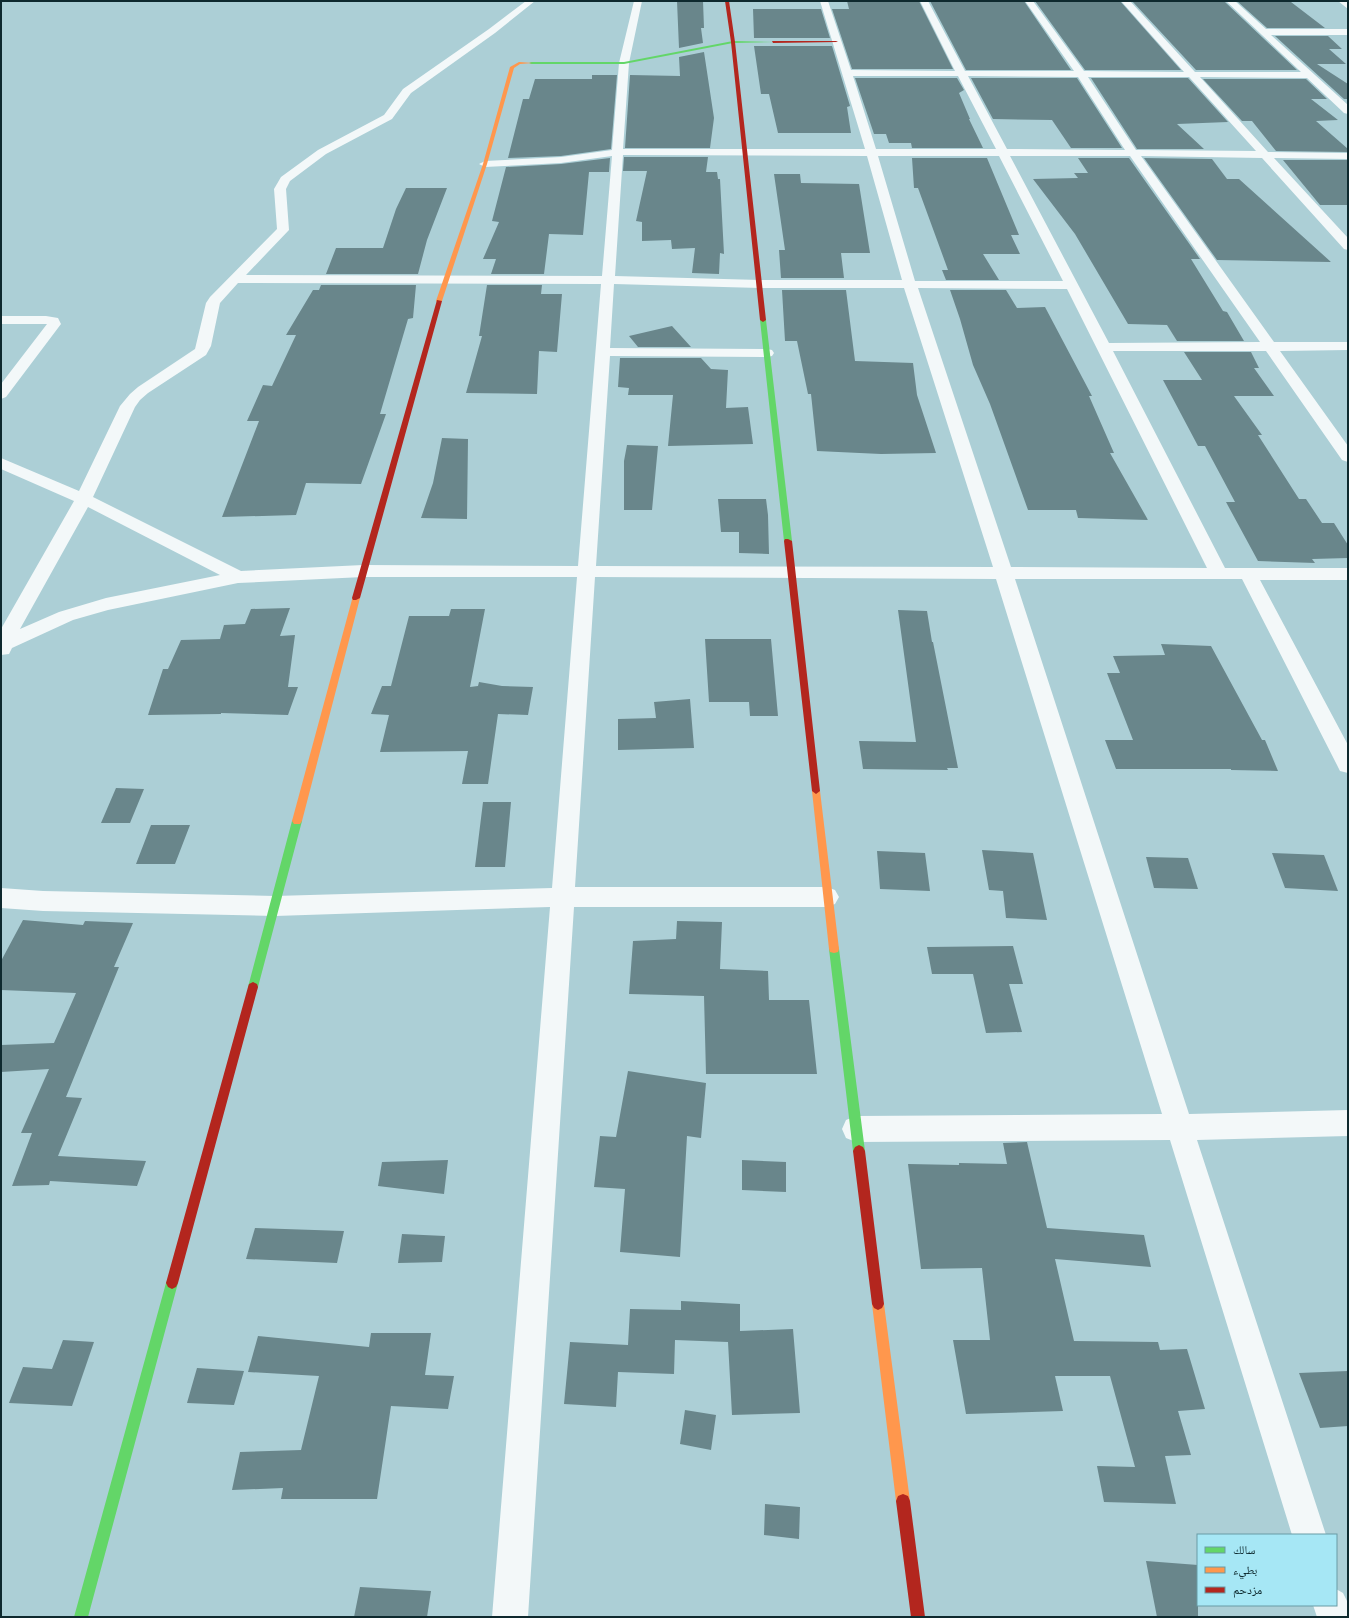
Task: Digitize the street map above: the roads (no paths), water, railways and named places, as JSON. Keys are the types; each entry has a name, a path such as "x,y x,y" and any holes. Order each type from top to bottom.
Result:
{"street":[{"path":"1,648 84,499 128,406 143,390 201,352 204,346 213,303 217,297 283,230 281,223 280,189 285,179 322,152 388,117 407,91 492,31 531,1"},
{"path":"510,1617 624,63 638,1"},
{"path":"727,1 733,42 827,897 918,1617"},
{"path":"824,1 872,153 910,284 1004,574 1309,1534"},
{"path":"924,1 1104,347 1219,573"},
{"path":"1029,1 1080,73 1133,153 1348,457"},
{"path":"1125,1 1348,246"},
{"path":"1230,1 1348,111"},
{"path":"1262,32 1348,32"},
{"path":"81,1617 275,906 363,571 446,280 485,164 512,67 519,63 624,63 733,42 836,42"},
{"path":"847,73 1308,75"},
{"path":"485,164 561,160 618,152 1003,154 1133,153 1348,156"},
{"path":"235,279 609,280 760,284 1072,285"},
{"path":"1,320 46,320 53,321 54,324 1,394"},
{"path":"1104,347 1348,346"},
{"path":"603,352 767,353"},
{"path":"1,462 84,499 238,577"},
{"path":"1,648 66,616 106,604 238,577 363,571 1348,574"},
{"path":"1248,574 1348,765"},
{"path":"1,898 44,901 275,906 562,897 827,897"},
{"path":"856,1129 1180,1127 1348,1123"},
{"path":"1331,1606 1335,1617"}]}
